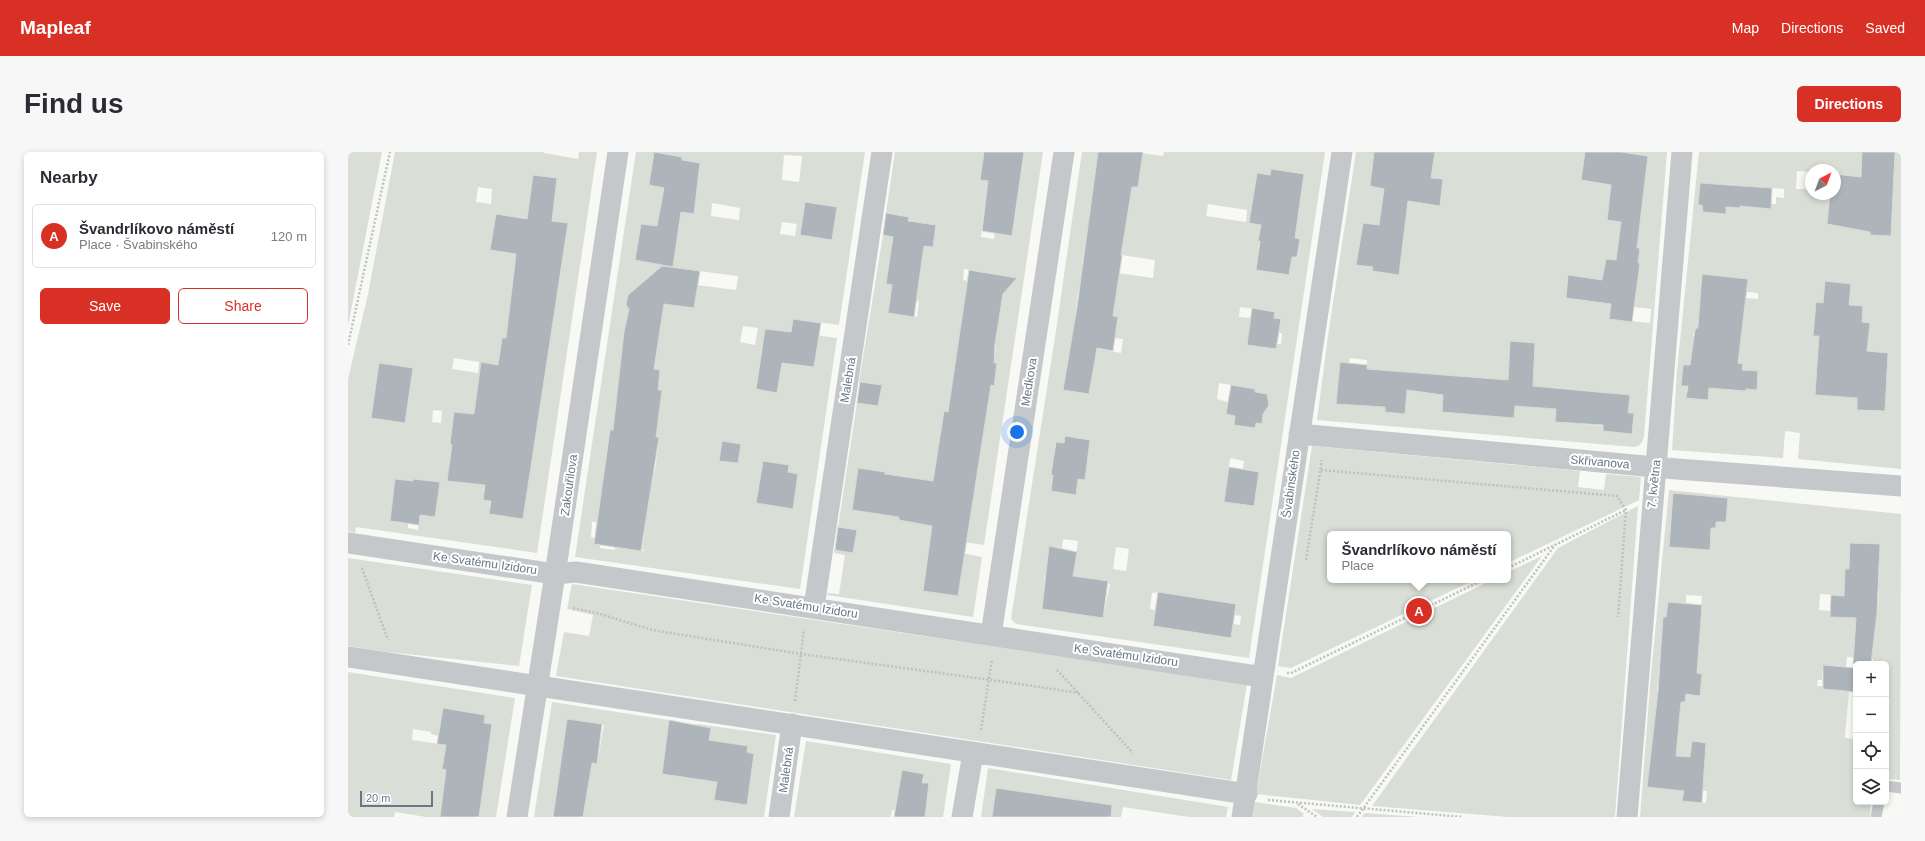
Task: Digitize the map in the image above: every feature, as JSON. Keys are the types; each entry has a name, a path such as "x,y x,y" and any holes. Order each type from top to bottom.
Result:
{"street":[{"name":"Zakouřilova","path":"517,817 618,152"},
{"name":"Malebná","path":"814,607 882,152"},
{"name":"Medkova","path":"991,635 1064,152"},
{"name":"Švabinského","path":"1242,817 1247,794 1263,672 1342,152"},
{"name":"7. května","path":"1627,817 1682,152"},
{"name":"Skřivanova","path":"1299,434 1656,467 1901,486"},
{"name":"Ke Svatému Izidoru","path":"352,544 555,574 576,572 1031,641 1263,672"},
{"path":"348,657 1247,794"},
{"name":"Malebná","path":"779,817 792,724"},
{"path":"962,817 972,753"}],"lane":[{"path":"1889,786 1901,788"},
{"path":"1876,817 1878,805"}],"path":[{"path":"348,345 390,152"},
{"path":"1320,470 1617,496 1626,510"},
{"path":"1511,567 1639,503 1652,505"},
{"path":"352,544 361,564 392,651 413,666"},
{"path":"1357,817 1555,545"},
{"path":"1263,672 1291,673 1477,583"},
{"path":"571,607 652,630 801,654 1079,694"},
{"path":"792,724 804,624 814,607"},
{"path":"972,753 980,738 993,652 991,635"},
{"path":"1031,641 1159,781"},
{"path":"1247,794 1256,798 1298,804 1463,817"},
{"path":"1298,804 1316,817"}],"shaded area":[{"path":"348,152 382,152 348,326"},
{"path":"395,152 544,152 578,159 579,152 597,152 537,553 356,527 355,533 348,531 348,379 368,294","holes":["533,175 557,178 554,204 530,201","478,187 492,189 491,204 476,202","533,218 568,223 558,290 512,283 514,268 520,268","492,239 516,243 514,254 490,250","555,307 547,361 499,354 502,338 510,339","454,358 479,362 478,373 452,369","379,363 413,368 405,423 372,418","433,410 442,411 441,423 432,422","454,416 478,449 450,444","493,446 533,452 523,519 489,514 490,501 483,500 484,487 493,488","471,470 470,484 447,481","413,479 424,480 435,517 420,515 418,530 408,528 408,524 390,521"]},
{"path":"636,152 654,152 865,152 839,325 794,319 792,332 837,338 800,589 575,557","holes":["654,152 682,157 682,160 700,163 696,192 649,185","784,155 802,156 799,182 782,180","805,202 837,207 832,240 800,235","712,203 740,208 739,220 711,216","659,219 680,223 672,267 657,226","782,222 797,224 795,236 780,234","683,269 738,276 736,290 681,283","677,285 694,308 674,305","632,292 662,296 658,323 661,324 658,343 623,337 629,309 626,305 628,295","743,326 758,328 755,345 740,342","818,341 814,367 782,363 777,393 756,389 762,346 772,347","621,366 660,370 658,390 662,390 635,405","610,430 659,437 655,471 604,470","722,441 741,444 738,463 719,460","763,461 789,465 788,472 798,474 793,508 756,503","648,506 642,549 645,551 615,546 615,550 600,548 600,545 594,544 595,538 591,537 592,522 597,522"]},
{"path":"895,152 984,152 980,180 1005,183 1007,168 1022,170 1024,152 1043,152 984,545 964,542 962,553 982,557 973,617 827,595 828,593 839,594 845,555 834,553 834,550 853,553 857,530 838,527 857,403 878,406 882,386 859,382 883,235 905,239 909,217 886,213","holes":["987,200 1017,205 1012,236 995,233 994,239 981,237 984,209","914,222 936,225 933,247 912,245","891,252 921,272 918,289 886,284","964,269 1006,276 1009,286 1004,292 1001,308 964,303 967,281 963,280","890,297 919,301 917,317 888,313","959,339 996,345 994,363 997,363 993,386 953,380","944,411 985,418 966,454 938,449","858,468 885,472 880,510 853,506","906,477 921,524 899,520","928,553 963,558 958,596 923,591"]},
{"path":"1082,152 1098,152 1094,181 1138,187 1139,178 1134,152 1163,156 1164,152 1325,152 1249,658 1016,624 1011,619","holes":["1271,169 1304,174 1299,211 1254,190 1257,173 1270,175","1208,204 1247,210 1246,222 1206,216","1090,216 1121,255 1155,260 1153,278 1103,271 1103,268 1082,264","1260,233 1300,239 1298,257 1292,257 1289,275 1256,270","1078,291 1116,297 1113,316 1118,317 1116,332 1074,326","1240,307 1275,312 1274,318 1281,319 1279,333 1282,333 1281,344 1277,344 1276,349 1251,318 1239,317","1098,336 1123,339 1121,353 1096,348","1068,356 1095,360 1089,394 1063,390","1219,383 1255,389 1255,392 1267,394 1269,405 1263,414 1262,424 1234,421 1235,416 1226,414 1228,402 1217,399","1065,436 1090,440 1085,480 1078,479 1076,494 1051,491 1055,442 1064,443","1230,458 1244,461 1243,469 1259,472 1254,506 1225,501","1063,539 1078,541 1074,569 1047,564 1049,546 1062,548","1116,547 1129,549 1126,571 1113,569","1045,574 1092,579 1092,581 1110,584 1103,618 1042,609","1159,592 1236,604 1235,615 1241,616 1240,625 1233,624 1231,638 1153,626 1155,610 1150,609 1152,593"]},
{"path":"1356,152 1375,152 1371,171 1373,171 1371,186 1406,192 1434,158 1435,152 1585,152 1613,167 1583,163 1581,180 1611,185 1607,220 1640,224 1648,156 1621,152 1667,152 1644,436 1640,445 1634,447 1317,420 1328,336","holes":["1421,177 1443,180 1440,206 1417,203","1363,223 1379,225 1404,237 1399,275 1372,271 1373,267 1356,265","1618,245 1640,248 1638,263 1640,263 1638,280 1636,281 1634,307 1652,309 1650,323 1609,319 1611,304 1566,298 1568,275 1610,282 1603,273 1606,259 1616,260","1510,341 1535,343 1534,361 1515,398 1443,394 1445,375 1508,380","1350,358 1367,360 1366,372 1372,378 1373,369 1415,373 1413,391 1407,390 1385,407 1336,404 1340,362 1349,363","1551,387 1629,395 1628,413 1634,413 1632,434 1603,431 1603,426 1555,422 1556,409"]},
{"path":"1699,152 1901,152 1901,469 1798,459 1800,433 1785,431 1783,458 1672,450 1677,371","holes":["1805,164 1841,164 1841,175 1871,178 1893,195 1891,236 1870,235 1870,224 1846,209 1844,227 1827,224 1829,200 1805,200 1805,189 1796,189 1797,171 1805,172","1725,184 1784,189 1784,198 1776,197 1776,204 1771,204 1771,209 1751,207 1741,200 1740,208 1726,207 1726,214 1704,212 1702,205 1699,205","1702,275 1747,279 1747,292 1758,293 1758,299 1701,294","1825,282 1850,284 1849,305 1862,322 1870,323 1868,340 1835,349 1888,353 1885,411 1857,410 1857,398 1815,395 1820,336 1813,336 1816,303 1823,303","1697,328 1741,329 1738,363 1743,364 1691,360 1695,359 1696,340 1693,336 1694,331","1683,365 1758,371 1757,390 1747,385 1746,391 1709,388 1708,400 1686,398 1687,386 1681,386"]},
{"path":"1312,446 1580,471 1578,487 1604,490 1606,474 1641,477 1639,500 1511,562 1511,531 1327,531 1327,583 1468,583 1291,668 1278,666"},
{"path":"1669,490 1901,514 1900,780 1889,779 1889,661 1873,661 1873,659 1847,657 1846,667 1823,665 1822,680 1818,680 1817,686 1823,686 1823,689 1849,691 1845,738 1853,739 1853,805 1871,805 1870,817 1640,817 1651,674","holes":["1673,494 1728,498 1726,522 1716,522 1716,528 1711,528 1709,550 1669,547","1850,543 1880,544 1878,612 1856,618 1831,617 1830,611 1819,610 1820,594 1848,596","1686,595 1702,596 1699,638 1662,635 1663,617 1666,617 1668,602 1686,604","1659,669 1701,674 1700,696 1686,694 1685,702 1658,701 1659,691 1657,691","1650,754 1705,758 1694,790 1707,791 1706,803 1682,801 1684,791 1648,787"]},
{"path":"1638,506 1615,817 1508,817 1372,806 1558,548"},
{"path":"1542,556 1360,805 1256,794 1277,675 1291,678 1486,583 1511,583 1511,571"},
{"path":"348,558 532,585 519,666 387,652 348,646"},
{"path":"572,584 1247,684 1231,780 556,676 564,632 589,636 593,615 567,609"},
{"path":"348,672 515,698 496,817 426,817 395,812 394,817 348,817","holes":["443,708 485,715 484,723 492,725 483,783 442,769 445,753 454,746 412,740 413,729 431,732 431,734 438,736"]},
{"path":"552,702 669,720 662,774 688,778 705,770 711,728 697,726 697,724 776,735 764,817 575,817 553,814 552,817 534,817","holes":["567,720 604,725 597,764 590,763 556,797","748,746 747,752 754,754 747,805 714,800 722,749"]},
{"path":"806,741 951,764 943,817 925,817 929,784 923,783 924,774 902,770 895,810 892,810 891,817 794,817"},
{"path":"988,768 1228,807 1226,817 1189,817 1123,807 1121,817 1082,817 996,788 992,817 981,817"},
{"path":"1255,802 1296,808 1304,814 1302,816 1304,817 1253,817"},
{"path":"1312,809 1355,812 1352,817 1323,817"},
{"path":"1365,813 1420,817 1362,817"}],"building":[{"path":"654,152 682,157 682,160 700,163 694,214 681,212 673,267 635,260 641,224 657,226 664,188 649,185"},
{"path":"984,152 1024,152 1012,236 982,231 988,181 980,180"},
{"path":"1098,152 1143,152 1138,187 1132,187 1121,255 1113,316 1118,317 1113,351 1097,348 1089,394 1063,390 1077,307"},
{"path":"1374,152 1435,152 1431,178 1443,179 1440,206 1408,201 1399,275 1372,271 1373,267 1356,265 1363,223 1379,225 1384,189 1370,186"},
{"path":"1585,152 1621,152 1648,156 1637,248 1640,248 1638,263 1640,263 1632,322 1609,319 1611,304 1566,298 1568,275 1602,280 1606,259 1616,260 1621,222 1607,220 1611,185 1581,180"},
{"path":"1862,152 1895,152 1891,236 1870,235 1870,232 1827,224 1829,200 1841,200 1841,175 1861,177"},
{"path":"1271,169 1304,174 1295,238 1300,239 1297,257 1292,257 1289,275 1256,270 1260,241 1258,241 1261,225 1249,223 1257,173 1270,175"},
{"path":"533,175 557,178 552,221 568,223 523,519 489,514 491,501 483,500 485,485 447,481 452,445 450,444 454,412 474,414 481,362 498,365 502,338 506,338 516,254 490,250 496,214 527,219"},
{"path":"1700,183 1772,188 1771,209 1740,206 1740,208 1726,207 1726,214 1703,212 1702,205 1698,205"},
{"path":"805,202 837,207 832,240 800,235"},
{"path":"886,213 909,217 908,221 936,225 933,247 924,246 914,317 888,313 892,285 886,284 893,237 883,235"},
{"path":"662,266 700,271 694,308 664,304 654,369 660,370 658,390 662,390 656,437 659,437 641,551 594,544 610,430 613,430 624,332 629,309 626,305 628,295"},
{"path":"969,270 1017,278 1003,294 995,344 994,363 997,363 994,386 991,385 958,596 923,591 932,526 899,520 899,517 852,510 858,468 885,472 885,474 933,481 944,411 948,412"},
{"path":"1702,274 1748,279 1738,363 1743,364 1742,370 1758,371 1757,390 1746,389 1746,391 1709,388 1708,400 1686,398 1688,386 1681,386 1683,365 1690,365 1695,330 1698,327"},
{"path":"1825,281 1851,284 1849,305 1863,306 1862,322 1870,323 1867,351 1888,353 1885,411 1857,410 1857,398 1815,395 1819,336 1813,336 1816,302 1823,303"},
{"path":"1252,308 1275,312 1274,318 1281,319 1276,349 1247,345"},
{"path":"793,319 821,323 814,367 782,363 777,393 756,389 765,329 791,332"},
{"path":"1510,341 1535,343 1533,386 1630,395 1628,413 1634,413 1632,434 1603,431 1603,425 1555,422 1556,409 1515,406 1514,418 1442,412 1443,395 1407,390 1405,414 1385,412 1385,407 1336,404 1340,362 1367,365 1367,369 1508,380"},
{"path":"379,363 413,368 405,423 371,418"},
{"path":"860,382 882,385 878,406 857,403"},
{"path":"1231,385 1255,389 1255,392 1267,394 1269,405 1263,414 1262,424 1256,423 1255,428 1234,425 1235,416 1226,414"},
{"path":"1065,436 1090,440 1085,480 1078,479 1076,495 1051,491 1053,475 1051,475 1056,442 1064,443"},
{"path":"722,441 741,444 738,463 719,461"},
{"path":"763,461 789,465 788,472 798,474 793,509 756,503"},
{"path":"1229,467 1259,472 1254,506 1224,502"},
{"path":"395,479 440,482 435,517 420,515 419,525 390,521"},
{"path":"1673,493 1728,498 1726,522 1716,522 1716,528 1711,528 1710,550 1669,547"},
{"path":"838,527 857,530 853,553 835,550"},
{"path":"1850,543 1880,544 1877,613 1871,661 1853,661 1856,618 1830,617 1831,595 1844,596 1845,569 1849,569"},
{"path":"1049,546 1077,552 1073,576 1108,581 1103,618 1042,609"},
{"path":"1158,592 1236,604 1231,638 1153,626"},
{"path":"1668,602 1702,605 1697,673 1702,674 1700,696 1686,694 1685,702 1681,702 1676,756 1690,757 1692,741 1706,743 1702,803 1682,801 1684,791 1647,787 1658,691 1663,617 1666,617"},
{"path":"1823,665 1853,668 1853,692 1823,689"},
{"path":"443,708 485,715 484,723 492,724 479,817 440,817 446,770 442,769 446,745 437,744"},
{"path":"567,719 602,724 597,764 592,763 583,817 553,817"},
{"path":"669,720 711,728 709,740 748,746 747,752 754,754 747,805 714,800 717,782 662,774"},
{"path":"902,770 924,774 922,783 929,783 925,817 894,817"},
{"path":"996,788 1112,805 1111,817 992,817"}],"place":[{"name":"Švandrlíkovo náměstí","path":"1419,611"}]}
